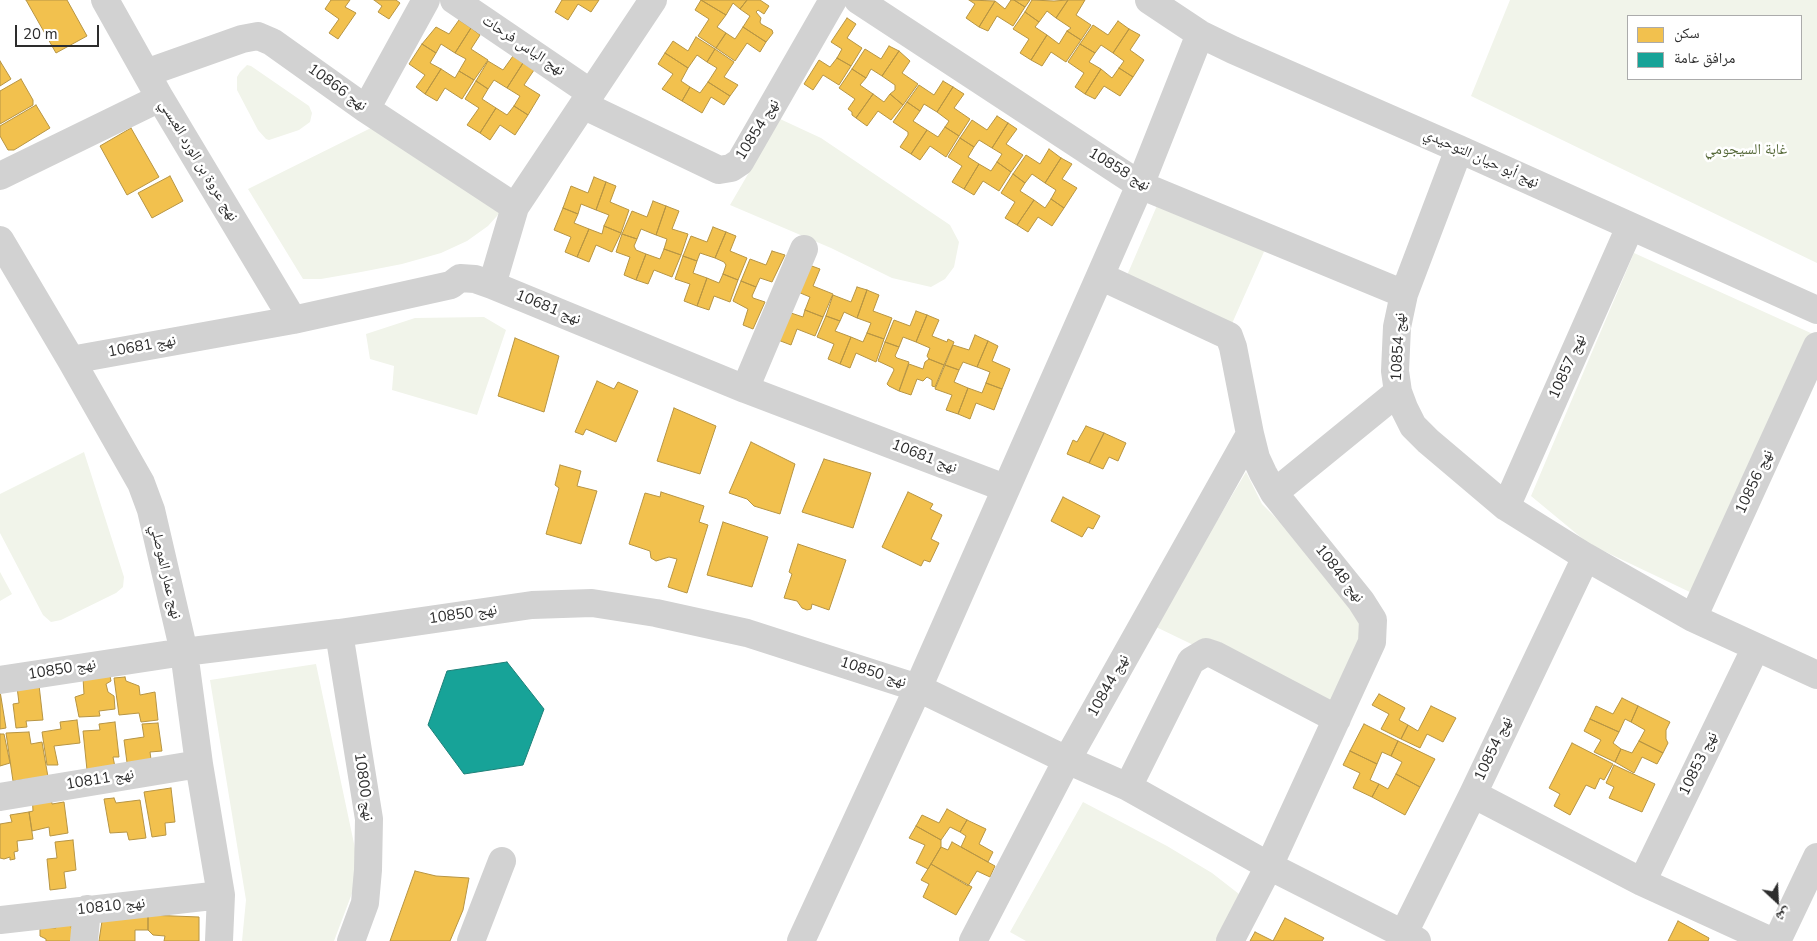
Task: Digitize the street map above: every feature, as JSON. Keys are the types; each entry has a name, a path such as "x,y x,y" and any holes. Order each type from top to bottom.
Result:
{"street":[{"name":"نهج عروة بن الورد العبسي","path":"105,0 160,98 293,320"},
{"path":"366,109 426,0"},
{"name":"نهج الياس فرحات","path":"454,0 587,98"},
{"path":"492,285 514,207 653,0"},
{"name":"نهج 10854","path":"587,98 719,170 731,168 740,162 834,0"},
{"name":"نهج 10858","path":"858,0 1140,185 1404,294"},
{"name":"نهج أبو حيان التوحيدي","path":"1149,0 1200,34 1233,50 1817,310"},
{"path":"801,941 918,688 1100,276 1140,185 1200,34"},
{"name":"نهج 10866","path":"146,73 242,38 258,36 272,42 366,109 514,207"},
{"path":"0,176 160,98"},
{"name":"نهج 10854","path":"1459,149 1404,294 1398,327 1395,371 1398,392 1413,426 1506,507 1586,557 1693,618 1816,672"},
{"name":"نهج 10857","path":"1506,507 1630,227"},
{"name":"نهج عمار الموصلي","path":"0,240 72,360 141,483 151,510 184,652 199,764 221,895 219,941"},
{"path":"745,389 804,250"},
{"name":"نهج 10848","path":"1100,276 1228,336 1233,347 1256,458 1274,493 1361,601 1373,620 1372,642 1269,866 1230,941"},
{"name":"نهج 10681","path":"72,360 293,320 451,285 460,278 475,279 745,389 1005,488"},
{"name":"نهج 10856","path":"1693,618 1817,346"},
{"path":"1274,493 1398,392"},
{"name":"نهج 10844","path":"973,941 1067,760 1250,434"},
{"name":"نهج 10854","path":"1407,939 1473,794 1586,557"},
{"name":"نهج 10850","path":"0,680 41,672 339,633 532,605 592,603 656,614 747,632 918,688 1067,760 1128,787 1269,866 1407,939"},
{"name":"نهج 10800","path":"339,633 369,819 365,903 351,941"},
{"name":"نهج 10853","path":"1642,882 1756,647"},
{"path":"1128,787 1191,661 1206,652 1337,719"},
{"name":"نهج 10811","path":"0,796 199,764"},
{"path":"1473,794 1642,882 1771,941"},
{"path":"1777,941 1808,898 1817,857"},
{"path":"471,941 502,861"},
{"name":"نهج 10810","path":"0,920 221,895"},
{"path":"84,941 87,909"}],"green space":[{"name":"غابة السيجومي","path":"1510,0 1817,0 1817,263 1471,96"},
{"path":"247,65 309,106 312,113 310,122 299,130 269,140 266,139 258,130 237,90 237,77"},
{"path":"780,119 821,138 950,225 959,242 954,267 945,279 931,287 892,278 831,248 730,205"},
{"path":"381,123 505,207 488,226 467,241 441,253 402,264 361,272 321,279 303,279 248,189"},
{"path":"1159,201 1267,245 1230,328 1125,280"},
{"path":"1634,253 1813,334 1694,594 1589,544 1531,496"},
{"path":"484,317 506,330 477,415 392,390 394,366 370,359 366,334 415,318"},
{"path":"84,452 124,577 123,587 116,593 61,620 51,622 43,615 0,533 0,494"},
{"path":"1246,472 1262,504 1319,561 1370,622 1328,710 1154,626"},
{"path":"0,572 12,594 0,601"},
{"path":"316,664 360,872 334,941 242,941 246,900 210,680"},
{"path":"1083,802 1167,846 1212,873 1239,894 1216,941 1026,941 1010,932"}],"building: سكن":[{"path":"26,0 67,0 87,36 56,53"},
{"path":"331,0 350,0 345,7 356,13 338,39 329,33 339,19 325,9"},
{"path":"374,0 396,0 400,3 389,19 378,12 382,6"},
{"path":"562,0 599,0 591,12 578,4 568,20 555,12"},
{"path":"701,0 726,15 717,27 726,33 716,48 698,36 709,19 695,10"},
{"path":"701,0 747,0 740,9 733,3 726,15"},
{"path":"747,0 760,0 769,6 764,14 758,10 756,12 761,18 761,24 772,30 773,33 766,42 743,27 750,16 740,9"},
{"path":"969,0 995,1 979,27 966,18 975,4"},
{"path":"1011,0 1025,7 1013,26 997,16 988,31 979,27 995,1 1005,9"},
{"path":"1014,0 1030,0 1025,7"},
{"path":"1032,0 1068,0 1056,18 1047,11 1039,22 1025,12"},
{"path":"1068,0 1085,0 1076,15 1091,25 1081,40 1067,31 1071,28 1056,18"},
{"path":"1025,12 1039,22 1035,27 1047,35 1031,60 1020,53 1029,39 1013,29"},
{"path":"847,18 856,24 847,38 862,48 851,66 837,58 842,49 831,42"},
{"path":"459,20 471,28 455,53 441,44 436,53 422,44 436,27 449,34"},
{"path":"1118,21 1129,29 1113,53 1101,45 1095,53 1080,44 1093,25 1108,35"},
{"path":"743,27 766,42 760,52 747,43 735,61 716,48 726,33 735,39"},
{"path":"471,28 480,35 471,49 488,60 474,80 459,71 466,59 455,53"},
{"path":"1129,29 1140,35 1130,50 1144,60 1133,77 1119,68 1124,61 1113,53"},
{"path":"1067,31 1081,40 1066,62 1051,52 1042,66 1031,60 1047,35 1059,44"},
{"path":"696,37 715,49 707,62 697,55 688,68 665,53 673,41 688,51"},
{"path":"422,44 436,53 430,63 441,69 425,94 416,87 425,75 409,64"},
{"path":"1080,44 1095,53 1089,62 1101,69 1085,94 1075,87 1084,73 1068,62"},
{"path":"889,46 899,51 882,76 871,69 866,78 852,69 865,49 881,59"},
{"path":"715,49 734,62 724,77 738,85 730,96 708,82 717,68 707,62"},
{"path":"899,51 910,61 902,73 918,84 903,105 890,94 895,90 895,85 882,76"},
{"path":"665,53 688,68 681,81 690,87 682,101 662,89 673,74 658,64"},
{"path":"513,56 523,63 507,88 494,80 488,89 476,81 488,61 503,70"},
{"path":"837,58 851,66 839,85 823,75 813,90 804,84 819,60 830,67"},
{"path":"0,61 11,79 0,86"},
{"path":"523,63 534,70 524,85 540,95 528,115 514,106 520,96 507,88"},
{"path":"1119,68 1133,77 1120,96 1104,86 1095,99 1085,94 1101,69 1112,78"},
{"path":"441,69 455,78 459,71 474,80 462,99 445,88 437,101 425,94"},
{"path":"852,69 866,78 860,85 873,94 856,118 848,109 855,99 839,88"},
{"path":"21,79 33,100 33,105 0,124 0,91"},
{"path":"476,81 488,89 482,99 496,108 480,133 467,125 479,108 465,99"},
{"path":"943,81 953,87 937,112 924,104 920,111 907,102 919,85 934,95"},
{"path":"708,82 730,96 724,105 711,97 702,113 682,101 690,87 700,93"},
{"path":"953,87 964,94 954,108 970,119 959,136 945,127 949,121 937,112"},
{"path":"873,94 884,102 890,94 903,105 891,120 878,111 867,126 856,118"},
{"path":"907,102 920,111 913,121 927,130 911,154 900,147 908,132 893,122"},
{"path":"36,105 50,128 14,150 8,150 0,136 0,126"},
{"path":"514,106 528,115 515,135 500,125 490,140 480,133 496,108 507,115"},
{"path":"997,116 1008,123 992,148 979,140 974,147 960,138 972,120 987,130"},
{"path":"1008,123 1017,129 1006,144 1023,155 1011,172 997,162 1002,154 992,148"},
{"path":"945,127 959,136 946,157 930,146 920,160 911,154 927,130 938,137"},
{"path":"131,128 159,177 127,195 100,146"},
{"path":"960,138 974,147 968,157 979,164 964,189 952,182 962,166 948,157"},
{"path":"1049,149 1061,158 1045,183 1032,174 1025,183 1013,174 1026,155 1040,164"},
{"path":"1061,158 1072,164 1062,179 1077,188 1064,208 1051,199 1056,190 1045,183"},
{"path":"997,162 1011,172 999,191 983,181 974,195 964,189 979,164 991,171"},
{"path":"1013,174 1025,183 1020,191 1034,200 1017,225 1005,218 1015,202 1001,193"},
{"path":"170,176 183,201 152,218 138,193"},
{"path":"594,177 606,182 596,210 581,204 578,214 563,208 571,186 588,193"},
{"path":"606,182 616,186 610,202 629,210 621,233 604,226 609,215 596,210"},
{"path":"1051,199 1064,208 1052,226 1038,217 1028,232 1017,225 1034,200 1045,208"},
{"path":"653,201 666,206 656,235 641,229 637,239 622,234 632,211 647,217"},
{"path":"666,206 679,211 672,229 688,234 681,255 664,249 667,239 656,235"},
{"path":"563,208 578,214 574,223 589,229 577,257 565,252 571,237 554,230"},
{"path":"604,226 621,233 612,252 596,245 589,262 577,257 589,229 602,234"},
{"path":"713,227 726,232 715,258 700,253 697,261 683,256 691,236 707,242"},
{"path":"726,232 736,236 730,251 747,258 738,280 723,274 726,265 715,258"},
{"path":"622,234 637,239 634,246 636,250 646,254 636,280 624,275 630,257 616,252"},
{"path":"664,249 681,255 672,277 654,270 648,284 636,280 646,254 660,259"},
{"path":"772,251 785,255 772,282 760,278 756,287 741,281 750,259 766,265"},
{"path":"683,256 697,261 693,273 707,278 697,306 684,301 690,284 675,279"},
{"path":"809,265 820,269 813,286 833,294 823,317 805,310 810,297 798,292"},
{"path":"723,274 738,280 730,302 714,296 709,310 697,306 707,278 719,283"},
{"path":"741,281 756,287 753,298 765,302 753,329 743,325 748,309 733,301"},
{"path":"857,287 867,290 857,318 844,312 840,321 826,316 833,295 851,302"},
{"path":"867,290 879,295 873,311 892,318 884,339 867,333 871,323 857,318"},
{"path":"805,310 823,317 815,336 797,329 791,345 778,340 788,312 803,317"},
{"path":"916,311 927,315 916,342 903,337 899,347 885,342 894,320 910,326"},
{"path":"927,315 939,320 932,336 947,342 948,339 954,342 944,365 929,359 927,356 930,348 916,342"},
{"path":"826,316 840,321 835,331 851,337 840,364 828,359 834,344 817,337"},
{"path":"867,333 884,339 876,362 856,353 850,368 840,364 851,337 863,342"},
{"path":"975,335 988,341 977,367 963,362 959,370 945,365 953,345 969,350"},
{"path":"515,338 559,356 544,412 498,396"},
{"path":"988,341 998,346 992,361 1010,369 1002,389 986,383 990,372 977,367"},
{"path":"885,342 899,347 895,356 909,362 899,391 887,384 894,370 893,368 878,361"},
{"path":"929,359 944,365 935,387 932,386 932,380 927,377 923,381 917,379 911,395 899,391 909,364 923,369 925,362"},
{"path":"945,365 959,370 954,382 968,388 958,414 946,410 952,395 935,389"},
{"path":"597,381 614,389 618,382 638,391 616,442 586,429 583,435 575,432"},
{"path":"986,383 1002,389 994,410 976,403 970,419 958,414 968,388 982,393"},
{"path":"674,408 716,426 700,474 657,461"},
{"path":"1086,426 1104,433 1089,463 1067,454 1073,440 1077,442"},
{"path":"1104,433 1126,443 1118,461 1109,457 1103,469 1089,463"},
{"path":"751,442 795,464 780,514 754,506 747,499 729,493"},
{"path":"824,459 871,473 853,528 802,512"},
{"path":"560,465 581,471 577,486 597,491 581,544 546,534 559,488 555,485"},
{"path":"661,492 704,506 699,522 708,525 687,593 668,587 677,559 669,557 656,561 651,558 650,551 629,544 645,493 660,497"},
{"path":"908,492 933,504 930,509 942,515 931,539 939,543 930,562 924,560 921,566 882,547"},
{"path":"1063,497 1100,516 1093,529 1088,527 1082,537 1051,521"},
{"path":"723,522 768,537 752,587 707,575"},
{"path":"798,544 846,560 829,610 812,604 811,609 807,610 802,608 797,601 784,598 792,574 789,572"},
{"path":"109,671 111,681 106,684 108,692 114,696 115,709 99,711 100,716 79,717 75,697 84,694 83,678"},
{"path":"125,677 126,681 139,686 140,695 155,692 158,720 141,722 139,713 119,715 114,678"},
{"path":"39,685 43,720 26,721 27,727 16,728 13,704 19,703 17,687"},
{"path":"0,691 6,728 0,729"},
{"path":"1379,694 1405,708 1399,720 1408,725 1401,739 1381,729 1389,714 1372,705"},
{"path":"1622,698 1638,706 1631,722 1625,719 1619,732 1590,719 1596,706 1613,714"},
{"path":"1431,706 1456,718 1443,742 1427,734 1420,748 1401,739 1408,725 1418,731"},
{"path":"1638,706 1670,722 1666,730 1668,743 1663,753 1639,741 1645,730 1631,722"},
{"path":"1590,719 1619,732 1613,743 1621,749 1615,762 1594,752 1601,740 1584,731"},
{"path":"77,720 80,743 54,746 58,765 47,765 42,732 61,729 60,722"},
{"path":"115,722 119,757 113,757 115,767 87,770 83,731 100,730 99,724"},
{"path":"158,723 162,751 150,752 152,767 128,770 124,740 144,737 142,724"},
{"path":"1364,724 1398,741 1391,756 1382,752 1377,764 1350,751"},
{"path":"29,732 31,744 42,742 48,777 13,781 6,733"},
{"path":"0,734 4,734 10,763 0,766"},
{"path":"1398,741 1435,759 1420,787 1396,774 1402,762 1391,756"},
{"path":"1639,741 1663,753 1657,764 1642,757 1634,773 1615,762 1621,749 1632,753"},
{"path":"1572,743 1613,764 1604,780 1600,778 1595,789 1586,785 1570,815 1554,806 1560,794 1549,788"},
{"path":"1350,751 1377,764 1370,780 1379,784 1372,797 1353,788 1360,773 1343,765"},
{"path":"1614,765 1655,784 1642,812 1609,798 1614,787 1606,783"},
{"path":"1396,774 1420,787 1405,815 1372,797 1379,784 1388,789"},
{"path":"171,788 175,822 165,823 166,835 152,837 144,792"},
{"path":"50,790 52,804 64,802 68,833 50,836 49,827 32,831 29,812 33,811 32,793"},
{"path":"114,798 116,803 140,800 146,838 129,840 127,832 110,833 104,799"},
{"path":"947,809 967,820 960,832 950,827 941,840 916,826 922,815 939,823"},
{"path":"29,812 33,839 17,841 18,851 14,852 15,859 10,860 10,857 0,858 0,824 12,822 10,815"},
{"path":"967,820 986,829 979,844 993,852 988,862 961,847 966,836 960,832"},
{"path":"916,826 941,840 941,847 928,869 916,863 925,845 909,838"},
{"path":"73,840 76,870 64,872 66,888 50,890 47,859 57,858 55,842"},
{"path":"952,842 995,866 990,877 977,871 968,886 931,864 941,847 948,850"},
{"path":"931,864 972,887 956,915 923,897 929,884 921,880"},
{"path":"415,871 436,876 469,878 463,910 450,941 390,941"},
{"path":"148,907 148,930 135,930 135,941 99,941 102,921"},
{"path":"56,915 73,915 71,928 76,933 75,941 46,941 46,939 40,936 40,927 56,928"},
{"path":"148,915 199,917 199,941 164,941 165,936 153,935 148,930"},
{"path":"1285,918 1324,938 1322,941 1273,941"},
{"path":"1678,921 1709,938 1708,941 1668,941"},
{"path":"1255,932 1273,941 1250,941"}],"building: مرافق عامة":[{"path":"507,662 544,709 523,765 464,774 428,725 447,671"}]}
